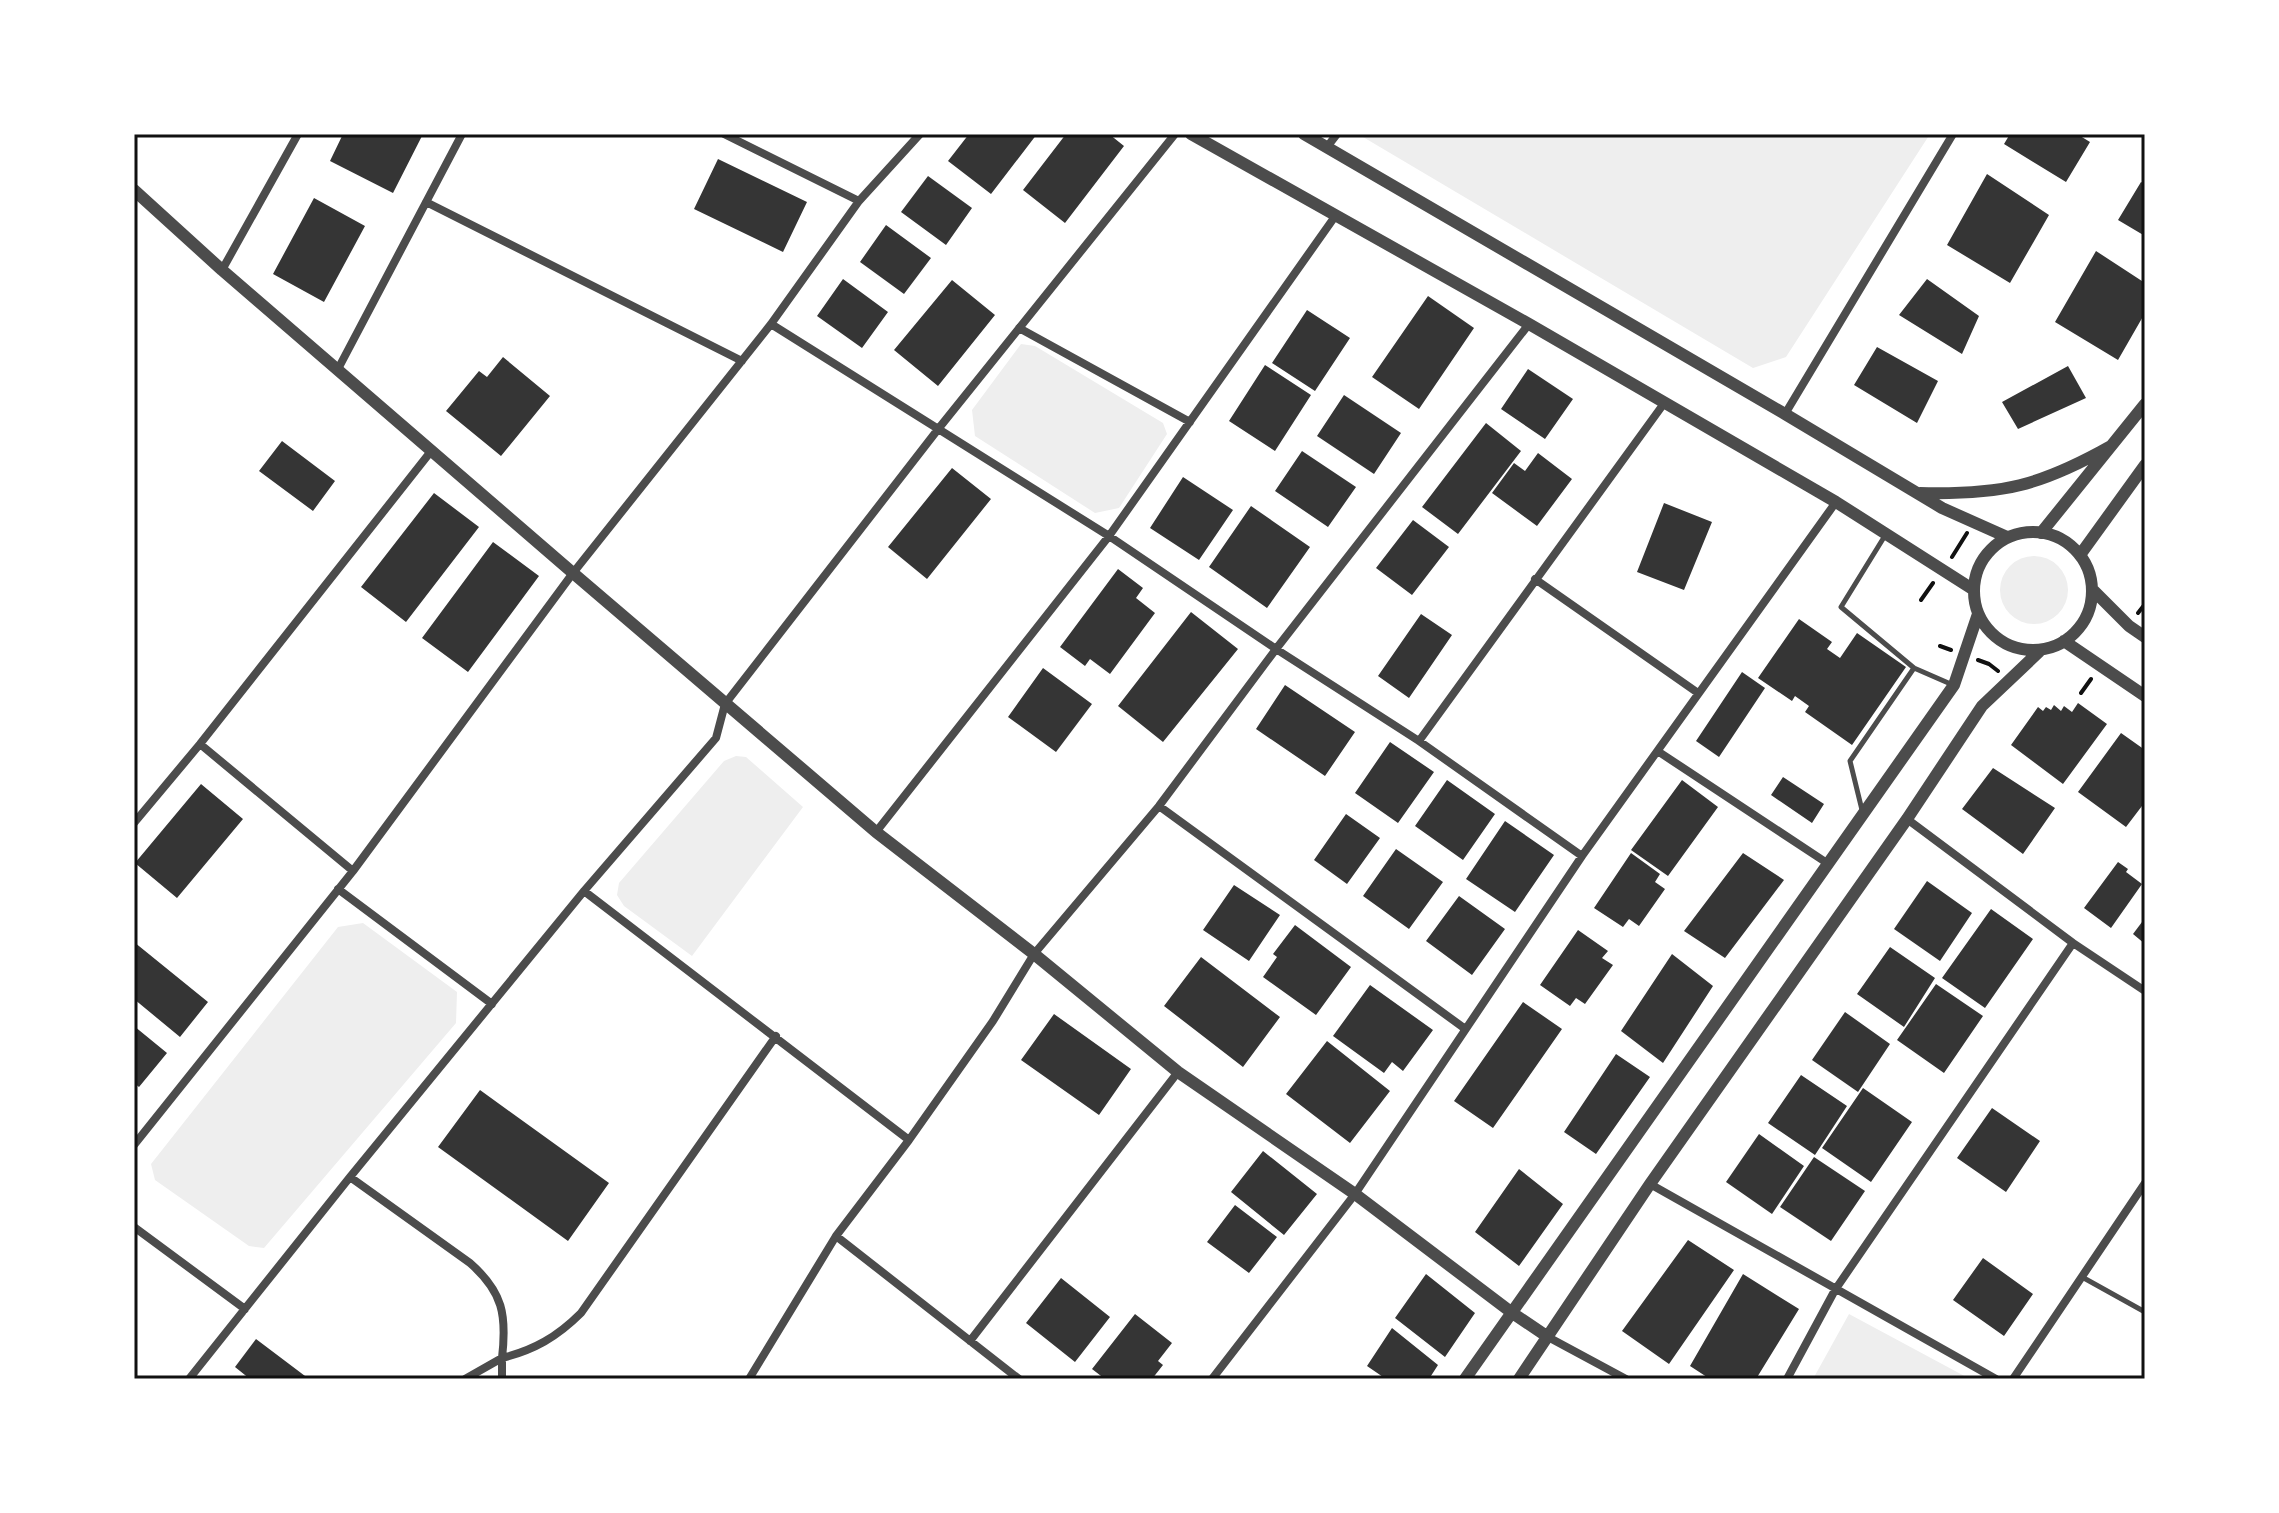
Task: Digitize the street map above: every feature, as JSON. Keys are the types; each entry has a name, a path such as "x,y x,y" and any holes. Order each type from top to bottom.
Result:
{"street":[{"path":"222,270 298,134"},
{"path":"338,369 462,134"},
{"path":"724,134 859,201"},
{"path":"134,1145 353,871 573,573 771,324 859,201 920,134"},
{"path":"189,1379 584,891 716,738 725,704 939,428 1175,134"},
{"path":"1191,134 1665,402 1836,502 1974,590"},
{"path":"1304,134 1916,492 2007,537"},
{"path":"1327,147 1337,134"},
{"path":"1785,414 1953,134"},
{"path":"134,190 222,270 876,832 1034,954 1178,1072 1355,1194 1511,1312 1548,1337 1626,1379"},
{"path":"426,202 742,361"},
{"path":"876,832 1109,536 1336,215"},
{"path":"771,324 1109,536 1419,741 1582,856"},
{"path":"749,1379 836,1236 993,1021 1034,954 1159,806 1276,649 1529,324"},
{"path":"1019,328 1190,422"},
{"path":"1419,741 1665,402"},
{"path":"2041,533 2145,404"},
{"path":"1916,492 1973,494 2034,483 2071,469 2111,446"},
{"path":"134,823 432,450"},
{"path":"2080,555 2145,465"},
{"path":"1212,1379 1355,1194 1582,856 1836,502"},
{"path":"1519,1379 1650,1184 1907,819 1982,706 2041,650 2074,634 2086,617 2092,589 2091,577 2080,555 2069,544 2051,534 2031,531 2007,537 1993,546 1981,562 1974,579 1974,590 1978,614 1987,630 2001,642 2017,649 2041,650"},
{"path":"1535,579 1698,693"},
{"path":"2092,589 2129,626 2145,637"},
{"path":"1465,1379 1954,685 1978,614"},
{"path":"2064,641 2145,696"},
{"path":"200,744 353,871"},
{"path":"1659,752 1827,863"},
{"path":"1159,806 1464,1028"},
{"path":"1907,819 2073,943 2145,991"},
{"path":"338,889 492,1004"},
{"path":"584,891 909,1140"},
{"path":"1787,1379 1835,1290 2073,943"},
{"path":"465,1379 502,1358 527,1352 548,1342 581,1313 776,1036"},
{"path":"970,1341 1178,1072"},
{"path":"350,1177 487,1278 503,1311 502,1379"},
{"path":"2013,1379 2145,1183"},
{"path":"1650,1184 1996,1379"},
{"path":"134,1227 245,1309"},
{"path":"836,1236 1019,1379"}],"lane":[{"path":"1887,534 1841,607 1914,668 1954,685"},
{"path":"1863,813 1850,761 1914,668"},
{"path":"2082,1277 2145,1312"}],"path":[{"path":"1921,600 1973,522"},
{"path":"2129,626 2145,604"},
{"path":"1940,646 1989,664 2009,680"},
{"path":"2081,693 2100,666"}],"shaded area":[{"path":"1364,134 1930,134 1786,357 1753,368 1363,137"},
{"path":"1021,344 1035,346 1163,423 1167,434 1119,508 1095,513 975,436 972,410"},
{"path":"2034,556 2058,566 2068,590 2058,614 2034,624 2010,614 2000,590 2010,566"},
{"path":"736,756 746,757 803,807 692,956 624,906 617,895 619,883 724,761"},
{"path":"363,923 457,992 456,1023 264,1248 249,1246 155,1180 151,1164 338,927"},
{"path":"1849,1314 1970,1379 1813,1379"}],"building":[{"path":"343,134 423,134 393,193 330,161"},
{"path":"969,134 1037,134 991,194 948,161"},
{"path":"1066,134 1109,134 1124,146 1065,223 1023,190"},
{"path":"2010,134 2077,134 2090,142 2066,182 2004,144"},
{"path":"718,159 807,202 783,252 694,209"},
{"path":"1987,174 2049,215 2010,283 1947,245"},
{"path":"928,176 972,208 946,245 901,212"},
{"path":"2141,182 2145,184 2145,236 2118,220"},
{"path":"314,198 365,226 324,302 273,274"},
{"path":"886,225 931,258 904,294 860,262"},
{"path":"2096,251 2145,283 2145,313 2118,360 2055,322"},
{"path":"843,279 888,312 862,348 817,316"},
{"path":"1927,279 1979,316 1962,354 1899,315"},
{"path":"952,280 995,315 938,386 894,350"},
{"path":"1428,296 1474,328 1419,409 1372,377"},
{"path":"1307,310 1350,338 1315,391 1272,363"},
{"path":"1877,347 1938,381 1917,423 1854,385"},
{"path":"503,357 550,396 501,456 446,411 479,371 487,377"},
{"path":"1265,365 1311,395 1275,451 1229,421"},
{"path":"2068,366 2086,398 2018,429 2002,402"},
{"path":"1528,369 1573,399 1545,439 1501,409"},
{"path":"1344,395 1401,433 1374,474 1317,436"},
{"path":"1486,423 1521,451 1458,534 1422,507"},
{"path":"282,441 335,481 313,511 259,471"},
{"path":"1302,451 1356,487 1328,527 1275,491"},
{"path":"1538,453 1572,479 1537,526 1492,493 1514,463 1525,471"},
{"path":"952,468 991,499 927,579 888,547"},
{"path":"1183,477 1233,510 1199,560 1150,528"},
{"path":"434,493 479,527 406,622 361,587"},
{"path":"1664,503 1712,522 1684,590 1637,572"},
{"path":"1251,506 1310,547 1267,608 1209,567"},
{"path":"1413,520 1449,547 1412,595 1376,568"},
{"path":"493,542 539,576 468,672 422,638"},
{"path":"1118,569 1143,588 1136,598 1155,613 1110,674 1090,659 1085,666 1060,647"},
{"path":"1191,612 1238,649 1163,742 1118,706"},
{"path":"1421,614 1452,635 1409,698 1378,676"},
{"path":"1799,619 1832,642 1827,649 1840,658 1857,633 1906,667 1852,745 1805,712 1809,706 1795,696 1792,701 1758,678"},
{"path":"1043,668 1092,704 1056,752 1008,717"},
{"path":"1742,672 1765,688 1719,757 1696,741"},
{"path":"1285,685 1355,732 1325,776 1256,729"},
{"path":"2078,703 2107,724 2063,784 2011,745 2038,707 2043,711 2046,707 2051,710 2054,705 2061,711 2064,706 2072,712"},
{"path":"2121,733 2145,750 2145,802 2126,827 2078,792"},
{"path":"1390,742 1434,772 1398,823 1355,793"},
{"path":"1993,768 2055,808 2023,854 1962,809"},
{"path":"1783,777 1824,804 1812,823 1771,795"},
{"path":"1447,780 1495,814 1463,860 1415,826"},
{"path":"1682,780 1718,807 1668,876 1631,850"},
{"path":"201,784 243,819 177,898 135,863"},
{"path":"1346,814 1380,838 1347,884 1314,860"},
{"path":"1505,821 1554,855 1515,912 1466,879"},
{"path":"1396,849 1443,882 1409,929 1363,896"},
{"path":"1631,853 1660,874 1655,882 1665,889 1639,926 1629,919 1623,927 1594,908"},
{"path":"1743,853 1784,880 1725,958 1684,931"},
{"path":"2118,862 2142,884 2111,928 2084,908"},
{"path":"1927,881 1972,913 1940,961 1894,929"},
{"path":"1234,885 1280,915 1249,961 1203,930"},
{"path":"1459,896 1505,929 1472,975 1426,941"},
{"path":"1991,909 2033,939 1985,1008 1942,978"},
{"path":"2145,918 2145,944 2133,934"},
{"path":"1295,925 1351,967 1316,1015 1263,977 1277,957 1273,954"},
{"path":"1578,930 1608,951 1602,958 1613,965 1585,1004 1576,998 1570,1006 1540,985"},
{"path":"134,942 208,1002 180,1037 134,999"},
{"path":"1890,947 1935,978 1904,1027 1857,994"},
{"path":"1672,954 1713,986 1663,1063 1621,1031"},
{"path":"1201,957 1280,1017 1243,1067 1164,1006"},
{"path":"1936,984 1983,1016 1944,1073 1897,1040"},
{"path":"1370,985 1433,1030 1403,1071 1392,1062 1384,1073 1333,1036"},
{"path":"1523,1002 1562,1029 1493,1128 1454,1101"},
{"path":"1845,1012 1890,1044 1858,1092 1812,1060"},
{"path":"1054,1014 1131,1069 1099,1115 1021,1060"},
{"path":"134,1026 167,1053 139,1087 134,1083"},
{"path":"1327,1041 1390,1091 1350,1143 1286,1094"},
{"path":"1616,1054 1650,1077 1596,1154 1564,1132"},
{"path":"1801,1075 1847,1106 1815,1155 1768,1123"},
{"path":"1863,1088 1912,1122 1871,1182 1822,1148"},
{"path":"480,1090 609,1183 568,1241 438,1147"},
{"path":"1992,1108 2040,1141 2006,1192 1957,1158"},
{"path":"1759,1134 1804,1166 1772,1214 1726,1182"},
{"path":"1263,1151 1317,1194 1284,1235 1231,1192"},
{"path":"1814,1157 1865,1191 1831,1241 1780,1207"},
{"path":"1519,1169 1563,1204 1519,1266 1475,1232"},
{"path":"1235,1205 1277,1237 1249,1273 1207,1242"},
{"path":"1688,1240 1734,1270 1669,1364 1622,1331"},
{"path":"1983,1258 2033,1294 2004,1336 1953,1300"},
{"path":"1426,1274 1475,1313 1445,1357 1395,1318"},
{"path":"1743,1274 1799,1309 1756,1379 1710,1379 1690,1366"},
{"path":"1061,1278 1110,1317 1075,1362 1026,1323"},
{"path":"1135,1314 1172,1343 1158,1361 1163,1365 1152,1379 1105,1379 1092,1369"},
{"path":"1392,1328 1438,1365 1429,1379 1386,1379 1367,1366"},
{"path":"256,1339 309,1379 250,1379 235,1367"}]}
